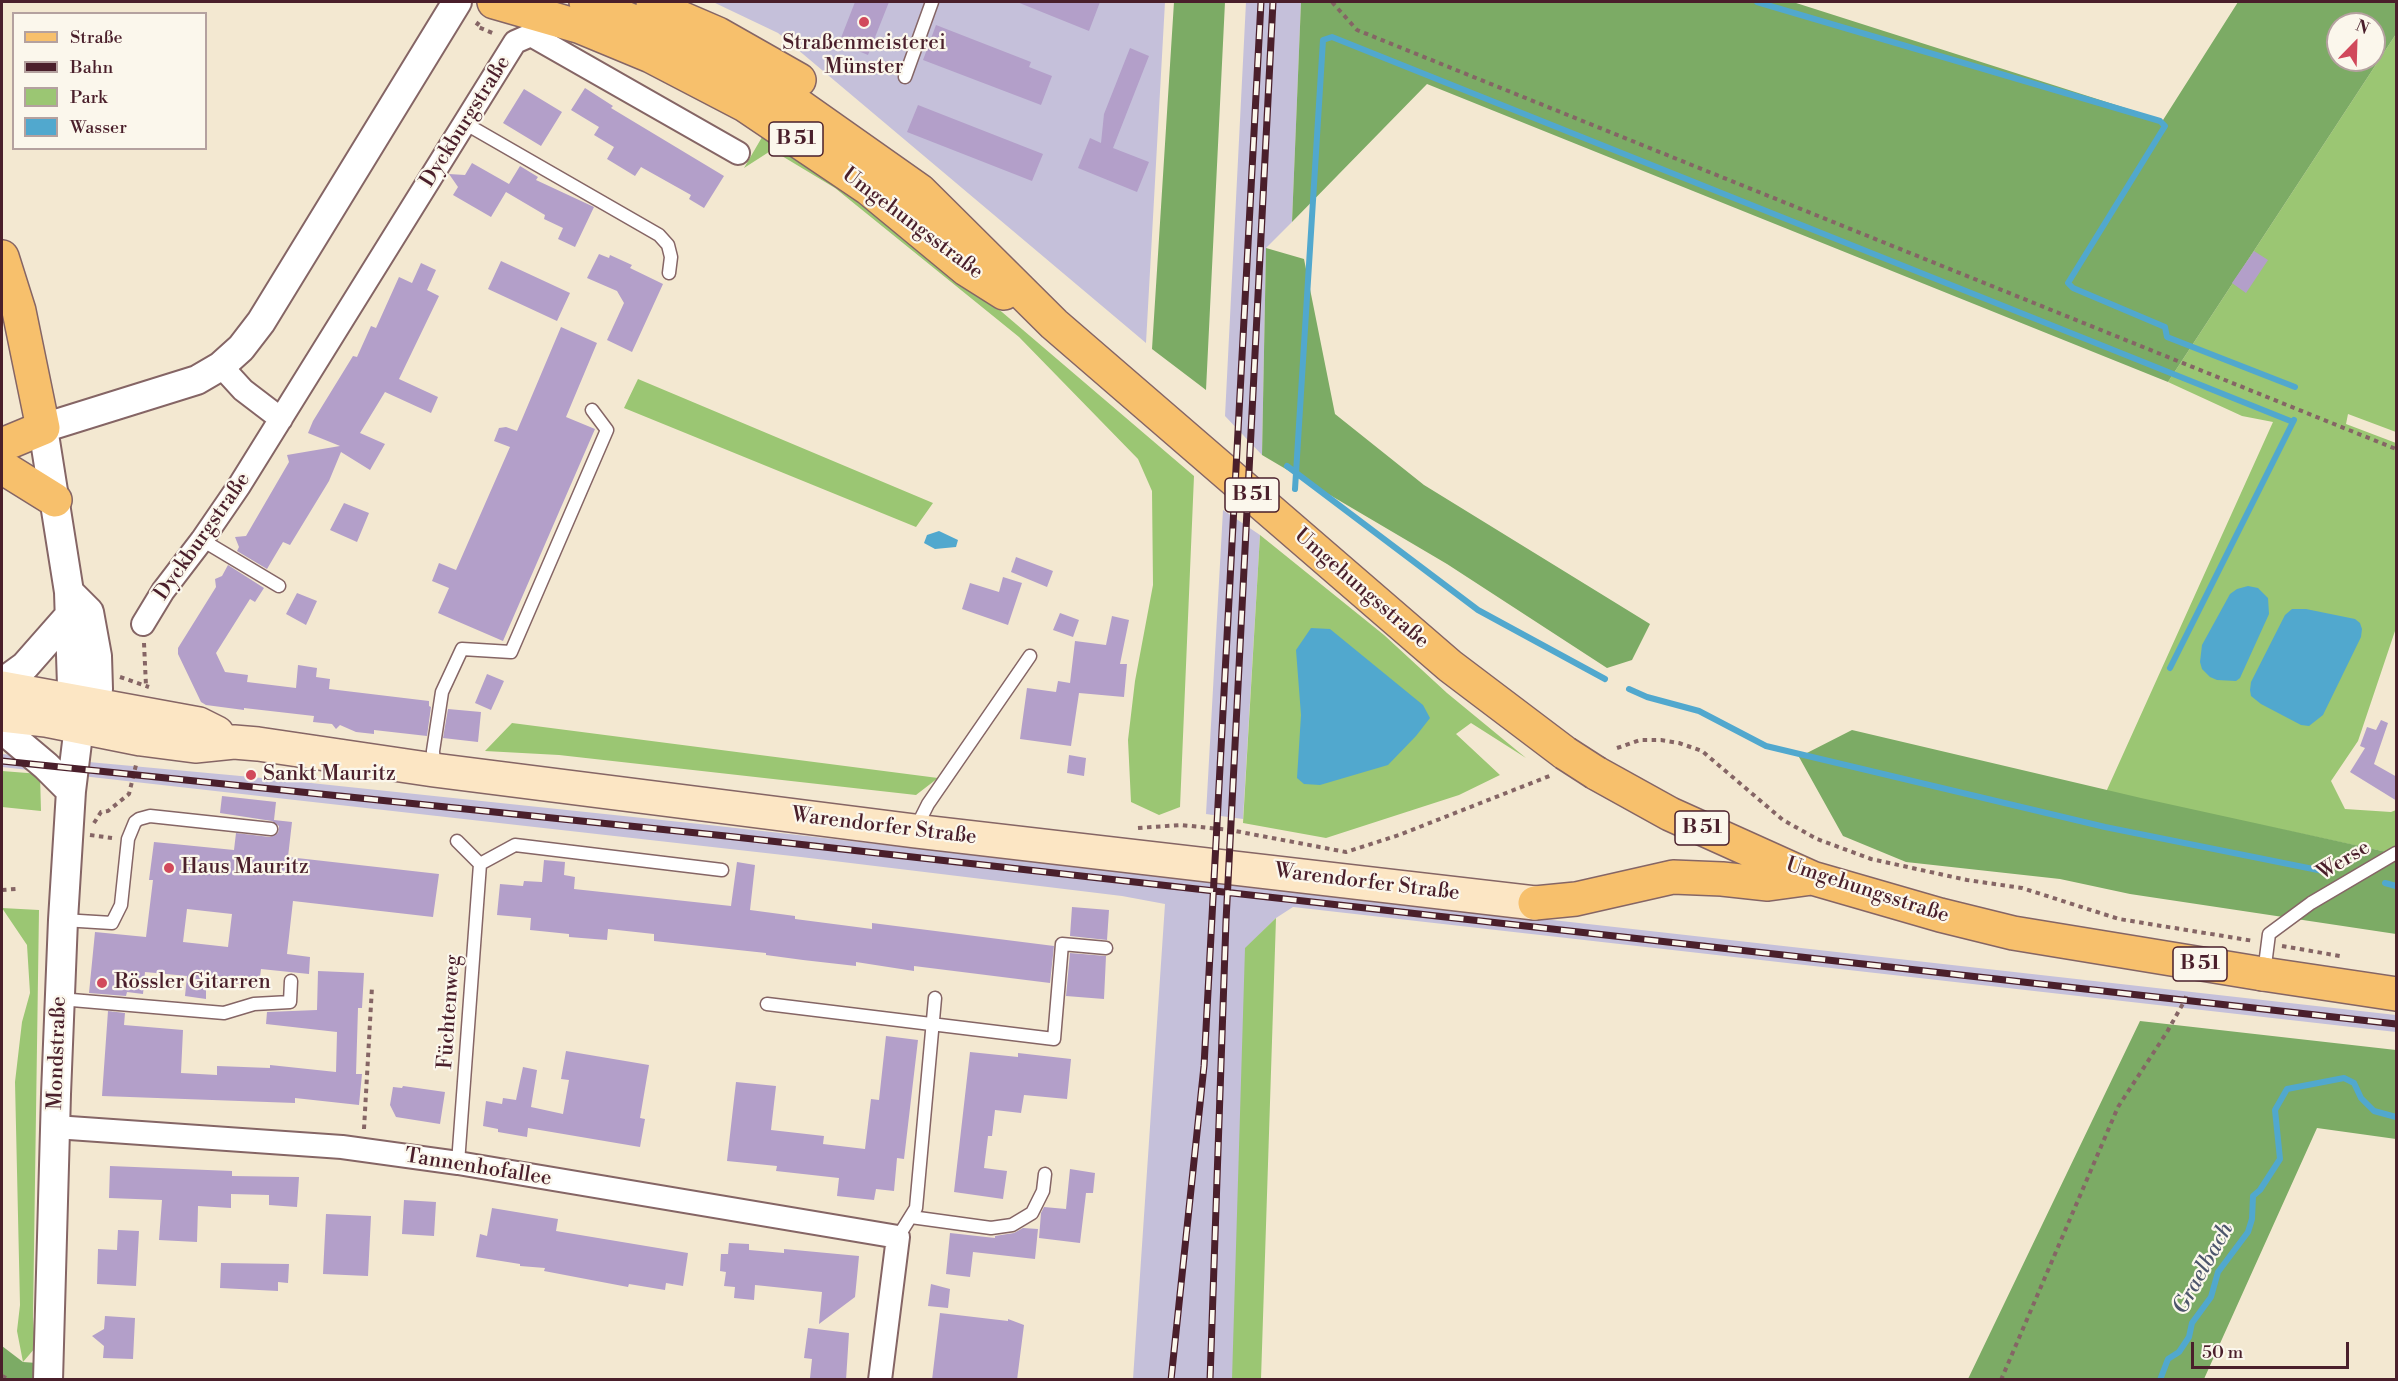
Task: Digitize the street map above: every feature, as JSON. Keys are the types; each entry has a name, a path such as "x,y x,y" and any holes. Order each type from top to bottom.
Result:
{"main road":[{"name":"Umgehungsstraße","path":"586,2 666,35 791,100 920,191 1054,324 1442,659 1559,764 1596,772 1670,814 1812,878 1940,915 2013,933 2265,959"},
{"path":"644,2 718,34 802,82 920,191"},
{"name":"Umgehungsstraße","path":"502,3 581,27 641,52 745,105 868,188 966,269 1054,324"},
{"path":"2,256 19,311 43,428 2,445"},
{"path":"2,467 54,500"},
{"name":"Warendorfer Straße","path":"2,688 82,711 141,739 195,746 234,742 434,770 915,831 1535,903 1576,899 1673,877 1768,884 1812,878"},
{"name":"Warendorfer Straße","path":"2,715 82,711"},
{"name":"B 51","path":"2265,959 2397,994"}],"street":[{"path":"2,683 25,666 69,604 43,428 197,380 221,366 241,348 261,322 458,2"},
{"name":"Dyckburgstraße","path":"143,624 163,591 202,540 282,419 515,42 531,35 738,153"},
{"path":"221,366 243,390 282,419"},
{"path":"69,604 89,612 98,674 98,689 82,711"},
{"name":"Mondstraße","path":"48,1380 63,920 71,791 82,711"},
{"path":"2,729 46,766 71,791"},
{"name":"Tannenhofallee","path":"55,1127 342,1147 458,1163 898,1237"},
{"path":"880,1380 898,1237"}],"lane":[{"path":"905,77 932,2"},
{"path":"465,124 659,235 668,245 671,257 669,273"},
{"path":"434,770 433,751 441,692 462,649 511,652 607,430 592,410"},
{"path":"202,540 279,586"},
{"path":"915,831 928,804 1030,656"},
{"path":"63,920 112,923 121,905 128,840 135,822 150,816 271,829"},
{"path":"457,841 480,864 515,845 722,870"},
{"name":"Werse","path":"2265,959 2269,934 2311,903 2397,853"},
{"name":"Füchtenweg","path":"458,1163 480,864"},
{"path":"767,1004 1054,1039 1062,944 1106,948"},
{"path":"60,999 224,1013 254,1004 290,1002 291,981"},
{"path":"898,1237 916,1208 935,998"},
{"path":"911,1217 991,1228 1012,1225 1032,1213 1043,1191 1045,1174"}],"path":[{"path":"1332,2 1358,30 2397,448"},
{"path":"112,675 146,684 143,624"},
{"path":"1617,748 1640,740 1662,740 1702,751 1783,820 1817,839 1871,859 1967,880 2022,888 2119,919 2265,959 2342,957"},
{"path":"1346,852 1399,835 1559,764"},
{"path":"101,812 108,811 129,794 135,769"},
{"path":"89,835 128,840"},
{"path":"2,890 16,889"},
{"path":"363,1150 372,987"},
{"path":"2001,1380 2118,1107 2167,1032 2187,992"},
{"path":"2,1376 10,1380"}],"shaded area":[{"name":"Straßenmeisterei Münster","path":"713,2 1165,2 1146,343 778,33"},
{"path":"1246,2 1301,2 1292,222 1266,248 1262,455 1225,416"},
{"path":"1223,510 1260,535 1243,819 1206,814"},
{"path":"2,754 273,779 709,825 2396,1015 2396,1032 1293,907 1276,918 1247,947 1233,1379 1133,1379 1165,904 1122,896 801,857 2,767"}],"green space":[{"path":"1174,2 1225,2 1206,390 1152,349"},
{"path":"1301,2 1793,2 2163,120 2238,2 2396,2 2396,34 2386,49 2386,12 2326,12 2326,72 2371,72 2168,382 1427,84 1292,222"},
{"path":"2396,34 2396,432 2348,414 2346,424 2396,443 2396,628 2358,741 2331,781 2345,809 2391,812 2396,810 2396,854 2106,792 2273,422 2242,416 2168,382 2371,72 2386,72 2386,49"},
{"path":"765,132 845,178 1194,476 1180,807 1159,815 1131,802 1128,740 1135,681 1153,585 1152,491 1138,459 1019,337 835,188 772,150 744,168"},
{"path":"1266,248 1304,259 1335,414 1424,485 1650,624 1632,660 1607,668 1447,564 1262,455"},
{"path":"638,379 933,503 916,527 624,408"},
{"path":"1260,535 1384,635 1447,693 1526,758 1471,723 1456,734 1500,775 1459,795 1326,838 1243,823"},
{"path":"512,723 938,778 916,795 559,755 485,751"},
{"path":"1852,730 2141,798 2396,854 2396,934 2130,894 2060,879 1906,862 1843,836 1799,757"},
{"path":"2,771 40,774 41,811 2,807"},
{"path":"2,908 39,910 33,1317 35,1348 23,1362 17,1331 20,1305 15,1082 22,1022 30,993 27,945"},
{"path":"1276,918 1261,1379 1232,1379 1245,948"},
{"path":"2140,1021 2396,1050 2396,1139 2317,1128 2204,1379 1968,1379"},
{"path":"2,1346 23,1362 37,1363 36,1379 2,1379"}],"water":[{"path":"939,531 958,540 956,547 935,549 924,543 927,535"},
{"path":"2248,586 2258,588 2268,598 2269,614 2240,678 2236,681 2217,680 2202,669 2200,662 2202,645 2230,594"},
{"path":"2292,609 2306,609 2355,619 2360,623 2362,629 2361,637 2323,715 2309,726 2301,725 2261,704 2251,696 2250,690 2251,682 2285,615"},
{"path":"1311,628 1330,629 1423,705 1430,718 1388,765 1320,785 1304,784 1297,778 1301,715 1296,650"}],"building":[{"name":"Straßenmeisterei Münster","path":"855,2 889,2 868,55 839,43"},
{"path":"1017,2 1100,2 1089,31"},
{"path":"936,25 1031,62 1029,67 1052,76 1041,105 923,60"},
{"path":"1130,48 1149,56 1113,148 1149,162 1137,192 1078,168 1090,138 1101,143 1104,114"},
{"path":"585,88 613,106 611,108 724,176 704,208 689,199 691,195 641,167 635,176 607,159 614,147 594,135 599,127 571,110"},
{"path":"524,89 562,112 541,146 503,123"},
{"path":"918,105 1043,154 1032,181 907,132"},
{"path":"472,163 509,184 520,166 538,177 536,180 594,207 575,247 558,239 563,228 544,219 545,215 506,192 491,217 453,195 458,187 449,174 465,175"},
{"path":"2254,251 2268,260 2246,293 2232,283"},
{"path":"599,254 609,258 610,255 632,265 630,268 663,284 632,352 607,340 624,303 617,291 587,278"},
{"path":"501,261 570,293 557,321 488,289"},
{"path":"421,263 436,270 427,290 439,296 399,379 438,397 431,413 385,392 360,433 385,444 370,470 341,452 329,481 290,545 283,542 267,569 237,551 239,547 235,537 246,536 289,462 287,455 340,446 308,433 313,421 353,356 357,357 371,326 376,328 399,277 412,283"},
{"path":"561,327 597,343 566,417 595,429 503,641 438,613 449,588 432,581 439,563 456,570 510,447 494,441 499,428 506,427 517,431"},
{"path":"344,503 369,513 357,542 330,530"},
{"path":"1016,557 1053,571 1047,587 1011,572"},
{"path":"228,565 264,588 255,602 250,599 216,653 225,672 248,675 247,682 296,688 298,665 317,668 316,677 330,679 329,689 429,701 431,707 427,736 374,730 374,734 356,732 340,725 336,729 332,724 313,722 314,716 244,708 244,710 206,705 201,702 178,654 178,648 216,587 215,579 222,576"},
{"path":"1003,577 1022,583 1008,625 962,609 970,583 999,592"},
{"path":"297,593 317,601 306,625 286,614"},
{"path":"1060,613 1079,620 1073,637 1053,630"},
{"path":"1112,616 1129,620 1120,664 1127,664 1124,697 1079,693 1071,746 1020,739 1027,688 1056,692 1058,681 1070,683 1075,641 1106,645"},
{"path":"487,674 504,681 491,710 475,703"},
{"path":"448,709 481,712 478,742 443,738"},
{"path":"2381,720 2388,723 2374,764 2397,777 2397,801 2350,772 2365,748 2360,746 2367,727 2376,730"},
{"path":"1069,755 1086,758 1084,776 1067,773"},
{"path":"222,796 276,802 274,820 292,822 288,857 439,874 433,917 293,901 287,954 310,957 309,974 261,969 259,985 226,983 226,990 206,987 206,999 185,996 187,976 145,972 143,994 127,992 126,996 89,993 95,932 146,937 153,880 149,880 154,842 234,850 236,833 270,837 278,833 279,826 272,821 220,813","holes":["187,909 232,914 228,947 183,942"]},
{"path":"544,860 565,862 564,875 575,877 574,889 731,906 737,862 755,865 750,910 795,916 795,919 872,929 872,923 1054,946 1050,983 914,966 914,971 856,962 856,966 803,960 766,955 766,953 654,941 654,934 608,929 607,940 569,937 569,934 530,930 531,918 497,915 500,884 523,886 524,881 542,882"},
{"path":"1072,907 1109,910 1107,940 1070,936"},
{"path":"1070,953 1106,956 1104,999 1066,996"},
{"path":"318,971 364,973 362,1008 358,1008 356,1074 362,1074 359,1105 295,1098 295,1103 102,1096 108,1011 125,1013 124,1025 183,1030 181,1073 217,1075 217,1066 270,1068 270,1065 336,1072 337,1032 266,1024 267,1012 317,1010"},
{"path":"886,1036 918,1040 904,1159 897,1158 894,1191 876,1189 874,1200 837,1196 839,1178 776,1171 777,1166 727,1161 736,1082 776,1086 771,1130 824,1136 823,1144 865,1149 871,1099 879,1100"},
{"path":"566,1051 649,1065 640,1118 645,1119 640,1147 528,1128 527,1137 498,1132 498,1129 483,1126 486,1101 502,1104 503,1098 516,1100 523,1067 537,1070 531,1107 563,1114 569,1080 561,1079"},
{"path":"970,1052 1018,1057 1018,1053 1071,1059 1067,1099 1024,1095 1021,1113 995,1110 992,1136 988,1136 984,1168 1007,1171 1003,1199 954,1192"},
{"path":"403,1086 445,1092 440,1124 396,1117 390,1105 393,1087 402,1088"},
{"path":"110,1166 232,1171 232,1176 299,1177 297,1207 269,1205 269,1195 231,1194 231,1208 198,1206 197,1242 159,1240 162,1200 109,1198"},
{"path":"1070,1169 1095,1173 1093,1193 1086,1193 1080,1243 1039,1238 1041,1213 1044,1207 1066,1209"},
{"path":"404,1200 436,1202 434,1236 402,1234"},
{"path":"492,1208 558,1219 556,1231 688,1253 683,1286 666,1283 665,1290 629,1284 628,1287 544,1271 545,1268 520,1266 520,1264 476,1257 480,1234 487,1236"},
{"path":"326,1214 371,1216 368,1276 323,1274"},
{"path":"1023,1228 1038,1229 1035,1259 973,1252 970,1277 946,1274 950,1233 995,1238 995,1236 1014,1233"},
{"path":"118,1230 139,1231 136,1286 97,1284 98,1249 117,1250"},
{"path":"729,1243 749,1244 749,1250 784,1253 784,1249 859,1256 855,1297 819,1324 822,1292 755,1285 754,1300 734,1298 735,1287 724,1286 726,1272 720,1271 721,1254 728,1254"},
{"path":"221,1263 289,1264 288,1283 278,1282 278,1291 220,1288"},
{"path":"931,1284 950,1289 948,1308 928,1306"},
{"path":"940,1313 1008,1321 1008,1319 1024,1325 1017,1380 932,1380"},
{"path":"105,1316 135,1318 133,1359 103,1358 104,1346 92,1336 104,1329"},
{"path":"808,1328 849,1333 846,1380 810,1378 812,1359 804,1358"}],"waterway":[{"path":"1757,2 2160,121 2165,126 2068,283 2073,288 2165,327 2167,337 2295,387"},
{"path":"1295,489 1323,40 1332,37 2293,422"},
{"path":"2170,668 2294,420"},
{"path":"1287,466 1478,610 1605,679"},
{"path":"1629,689 1647,697 1699,711 1766,746 2105,827 2323,871"},
{"path":"2385,883 2396,886"},
{"name":"Graelbach","path":"2160,1380 2168,1359 2179,1352 2189,1337 2192,1323 2211,1297 2218,1272 2248,1232 2252,1219 2253,1196 2260,1190 2280,1159 2275,1110 2287,1089 2344,1078 2354,1083 2361,1098 2374,1111 2396,1117"}],"railway":[{"path":"1171,1380 1204,1066 1261,2"},
{"path":"1210,1380 1226,921 1273,2"},
{"path":"2,761 726,836 2396,1024"}],"place":[{"name":"Straßenmeisterei Münster","path":"864,22"},
{"name":"Sankt Mauritz","path":"251,775"},
{"name":"Haus Mauritz","path":"169,868"},
{"name":"Rössler Gitarren","path":"102,983"}]}
